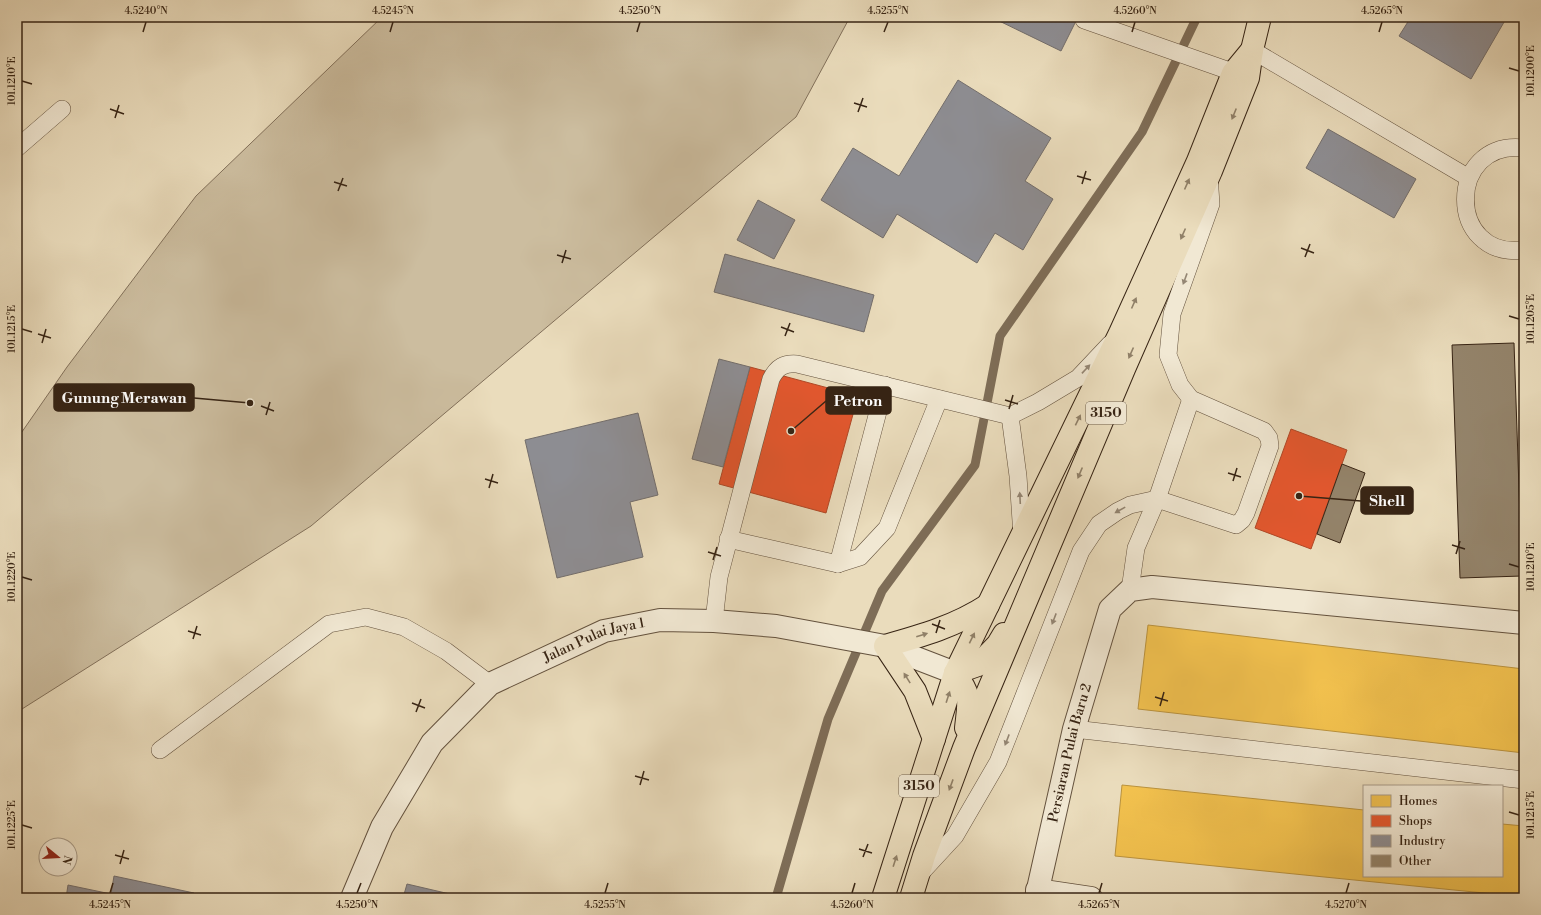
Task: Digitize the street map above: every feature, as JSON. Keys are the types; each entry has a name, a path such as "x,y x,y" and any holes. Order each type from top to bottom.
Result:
{"main road":[{"name":"3150","path":"883,898 955,673 1120,333 1198,161 1252,50 1260,17"},
{"name":"3150","path":"912,898 964,748 1209,175 1240,75"},
{"path":"964,748 969,703 967,690 955,673 978,665 998,644 1027,598"},
{"path":"934,739 915,691 880,645 947,627 968,618 988,605"}],"street":[{"path":"1130,590 1152,587 1524,623"},
{"name":"Persiaran Pulai Baru 2","path":"1037,894 1074,728 1110,609 1130,590"},
{"name":"Jalan Pulai Jaya 1","path":"352,898 382,827 432,743 490,684 604,631 660,620 776,626 880,645 955,673"},
{"path":"1037,894 1091,898"}],"lane":[{"path":"1084,20 1240,75"},
{"path":"1252,50 1469,178"},
{"path":"17,148 62,109"},
{"path":"1524,148 1501,150 1488,156 1476,165 1464,192 1465,207 1469,221 1477,233 1488,243 1501,249 1524,250"},
{"path":"919,875 955,836 998,762 1081,551 1099,524 1130,505 1157,499 1236,525 1242,520 1246,513 1270,446 1268,438 1264,431 1191,399 1180,385 1168,355 1172,314 1211,204 1209,175"},
{"path":"714,622 719,577 728,539 771,379 775,371 781,366 789,363 797,364 1004,415 1038,402 1078,378 1120,333"},
{"path":"838,564 885,385"},
{"path":"1130,590 1136,548 1157,499 1191,399"},
{"path":"728,539 838,564 860,557 887,528 946,400"},
{"path":"1004,415 1018,476 1022,536"},
{"path":"160,750 330,624 366,617 404,627 446,651 490,684"},
{"path":"1074,728 1524,780"}],"shaded area":[{"path":"382,17 850,17 796,117 311,526 22,709 17,718 17,439 67,367 196,196"}],"building: Homes":[{"path":"1148,625 1524,669 1524,753 1138,709"},
{"path":"1122,785 1363,810 1363,877 1503,877 1503,824 1524,826 1524,897 1115,856"}],"building: Shops":[{"path":"750,367 858,396 826,513 719,484"},
{"path":"1291,429 1347,450 1311,549 1255,528"}],"building: Industry":[{"path":"991,17 1078,17 1061,51"},
{"path":"1411,17 1507,17 1471,79 1399,36"},
{"path":"958,80 1051,138 1025,181 1053,199 1023,250 995,233 977,263 897,214 883,238 821,200 853,148 899,176"},
{"path":"1328,129 1416,179 1394,218 1306,168"},
{"path":"758,200 795,220 774,259 737,240"},
{"path":"725,254 874,295 864,332 714,292"},
{"path":"719,359 750,367 723,467 692,459"},
{"path":"638,413 658,495 630,502 643,557 557,578 525,440"},
{"path":"114,876 194,893 193,898 66,898 68,885 111,894"},
{"path":"407,884 467,898 403,898"}],"building: Other":[{"path":"1514,343 1522,576 1460,578 1452,345"},
{"path":"1342,464 1365,473 1340,543 1317,534"}],"waterway":[{"path":"776,898 828,719 882,591 975,465 1000,336 1142,132 1197,17"}],"place":[{"name":"Gunung Merawan","path":"250,403"},
{"name":"Petron","path":"791,431"},
{"name":"Shell","path":"1299,496"}]}
